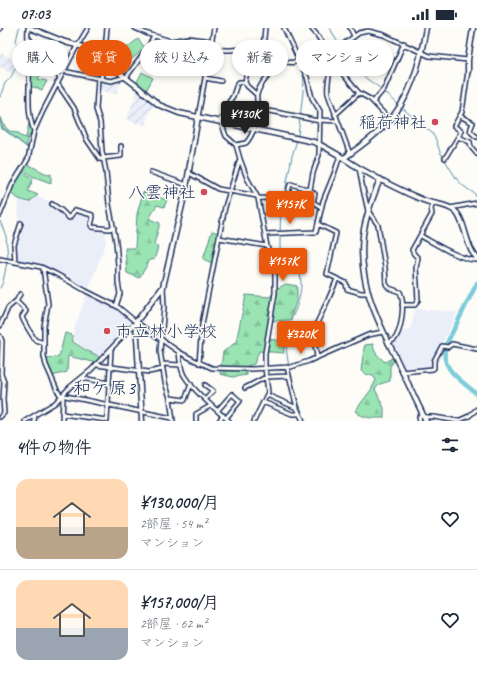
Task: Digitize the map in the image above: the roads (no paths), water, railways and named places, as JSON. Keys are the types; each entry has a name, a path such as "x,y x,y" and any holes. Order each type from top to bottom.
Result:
{"street":[{"path":"34,131 28,109 29,28 76,45"},
{"path":"80,40 88,28"},
{"path":"106,40 107,28"},
{"path":"135,28 154,36 169,40"},
{"path":"211,40 214,28"},
{"path":"263,40 265,28"},
{"path":"284,28 296,54"},
{"path":"311,28 320,40"},
{"path":"350,28 354,36"},
{"path":"265,234 316,232 321,207 342,157 350,154 380,129 390,120 400,106 413,78 422,52 426,28"},
{"path":"446,158 461,131 454,126 460,116 468,71 468,60 473,28"},
{"path":"348,40 364,32 375,32 432,56 468,60"},
{"path":"68,72 111,81 126,78 147,49 154,36"},
{"path":"0,215 12,185 28,159 34,131 60,78 38,53 28,37"},
{"path":"178,40 188,38 200,40"},
{"path":"373,102 384,90 404,43"},
{"path":"68,62 76,47"},
{"path":"470,50 477,50"},
{"path":"123,76 162,107 179,113 298,138 320,145 380,179 433,203 450,208 477,203"},
{"path":"246,76 245,82 247,86 257,95"},
{"path":"236,145 246,143 255,129 257,95 264,82 269,76"},
{"path":"306,76 312,98 319,108 320,114 319,155 314,169 310,190"},
{"path":"330,76 327,90 336,121 350,154"},
{"path":"345,76 360,93 373,102 390,120"},
{"path":"100,78 96,109 100,122 101,141 118,265 118,282 120,292 116,306"},
{"path":"61,395 141,411 172,419 170,398 160,351 164,308 163,287 187,185 205,78 221,81"},
{"path":"220,121 226,112 227,105 233,96 236,86 239,82 245,82"},
{"path":"57,83 74,108 87,140 100,159 121,156 121,146"},
{"path":"335,115 360,93"},
{"path":"226,112 257,110 319,121 336,121"},
{"path":"460,116 473,123 470,130 475,136 469,142"},
{"path":"220,121 226,136 236,145 247,178 258,197 267,246 275,274 275,293 265,353 265,368 268,390 254,421"},
{"path":"458,137 469,142 477,154"},
{"path":"199,363 202,324 225,206 240,159"},
{"path":"359,168 362,189 368,211 378,225 385,267 386,284 387,286 401,293 401,323 396,337 388,343"},
{"path":"151,172 187,185"},
{"path":"189,173 218,189 258,197 284,199 291,184 310,190 314,194 313,202 321,207"},
{"path":"380,179 368,211 363,236 363,270 368,293 377,320 424,417"},
{"path":"402,305 415,305 418,300 416,268 418,258 412,250 432,214 431,209 433,203"},
{"path":"52,204 69,218 75,210 94,216 90,225 92,227 109,230 114,227"},
{"path":"450,208 458,216 472,253 477,259"},
{"path":"15,262 14,245 21,223"},
{"path":"318,224 336,233 327,274 346,283 348,289 361,293 368,293"},
{"path":"421,236 454,253 474,260 477,259"},
{"path":"219,238 267,246"},
{"path":"0,259 43,268 116,306 179,352 212,368 251,369 287,367 309,361 368,335 383,332"},
{"path":"43,268 48,304 44,326 44,357 57,390 63,399 62,421"},
{"path":"317,357 314,328 337,279"},
{"path":"25,421 54,403 70,387 97,365 136,322 163,287"},
{"path":"0,326 8,308 16,301 20,294"},
{"path":"16,301 26,311 22,317 35,340 44,343"},
{"path":"136,322 142,421"},
{"path":"0,336 2,341 1,374 4,382 4,413 0,417"},
{"path":"402,372 433,369 434,361 442,346 448,347 452,344 477,349"},
{"path":"62,414 107,420 111,350"},
{"path":"179,352 184,376 229,421"},
{"path":"162,364 181,365"},
{"path":"97,365 150,372 163,369"},
{"path":"287,367 297,408 303,421"},
{"path":"245,388 266,377 289,376"},
{"path":"82,378 98,382 109,382"},
{"path":"170,398 185,400 191,384"},
{"path":"205,385 213,391 206,399"},
{"path":"218,410 232,394 240,401 219,421"},
{"path":"267,395 297,408"},
{"path":"263,402 292,414 300,414"},
{"path":"196,421 196,414 212,405"},
{"path":"420,421 419,417 427,416 458,421 469,416 477,408"},
{"path":"34,421 35,415"}],"waterway":[{"path":"0,97 5,83 9,80 17,63 19,51 16,41 19,28"},
{"path":"282,28 296,60"},
{"path":"330,28 336,40"},
{"path":"298,136 304,83 303,76"},
{"path":"363,76 380,88 399,105"},
{"path":"401,107 432,133 440,152 456,178 462,185 475,194 477,199"},
{"path":"0,118 3,129 29,149"},
{"path":"284,197 292,156 297,140"},
{"path":"4,200 10,187"},
{"path":"280,232 281,208 283,200"},
{"path":"0,221 6,236 8,258"},
{"path":"280,235 280,248 299,270 301,282 297,306 286,335 286,346 289,368 305,421"},
{"path":"0,288 3,282 7,262"},
{"path":"477,283 446,345 444,353 445,361 448,367 458,379 477,394"}],"place":[{"name":"稲荷神社","path":"435,122"},
{"name":"八雲神社","path":"204,192"},
{"name":"市立林小学校","path":"107,331"}],"district":[{"name":"和ケ原3","path":"104,388"}]}
